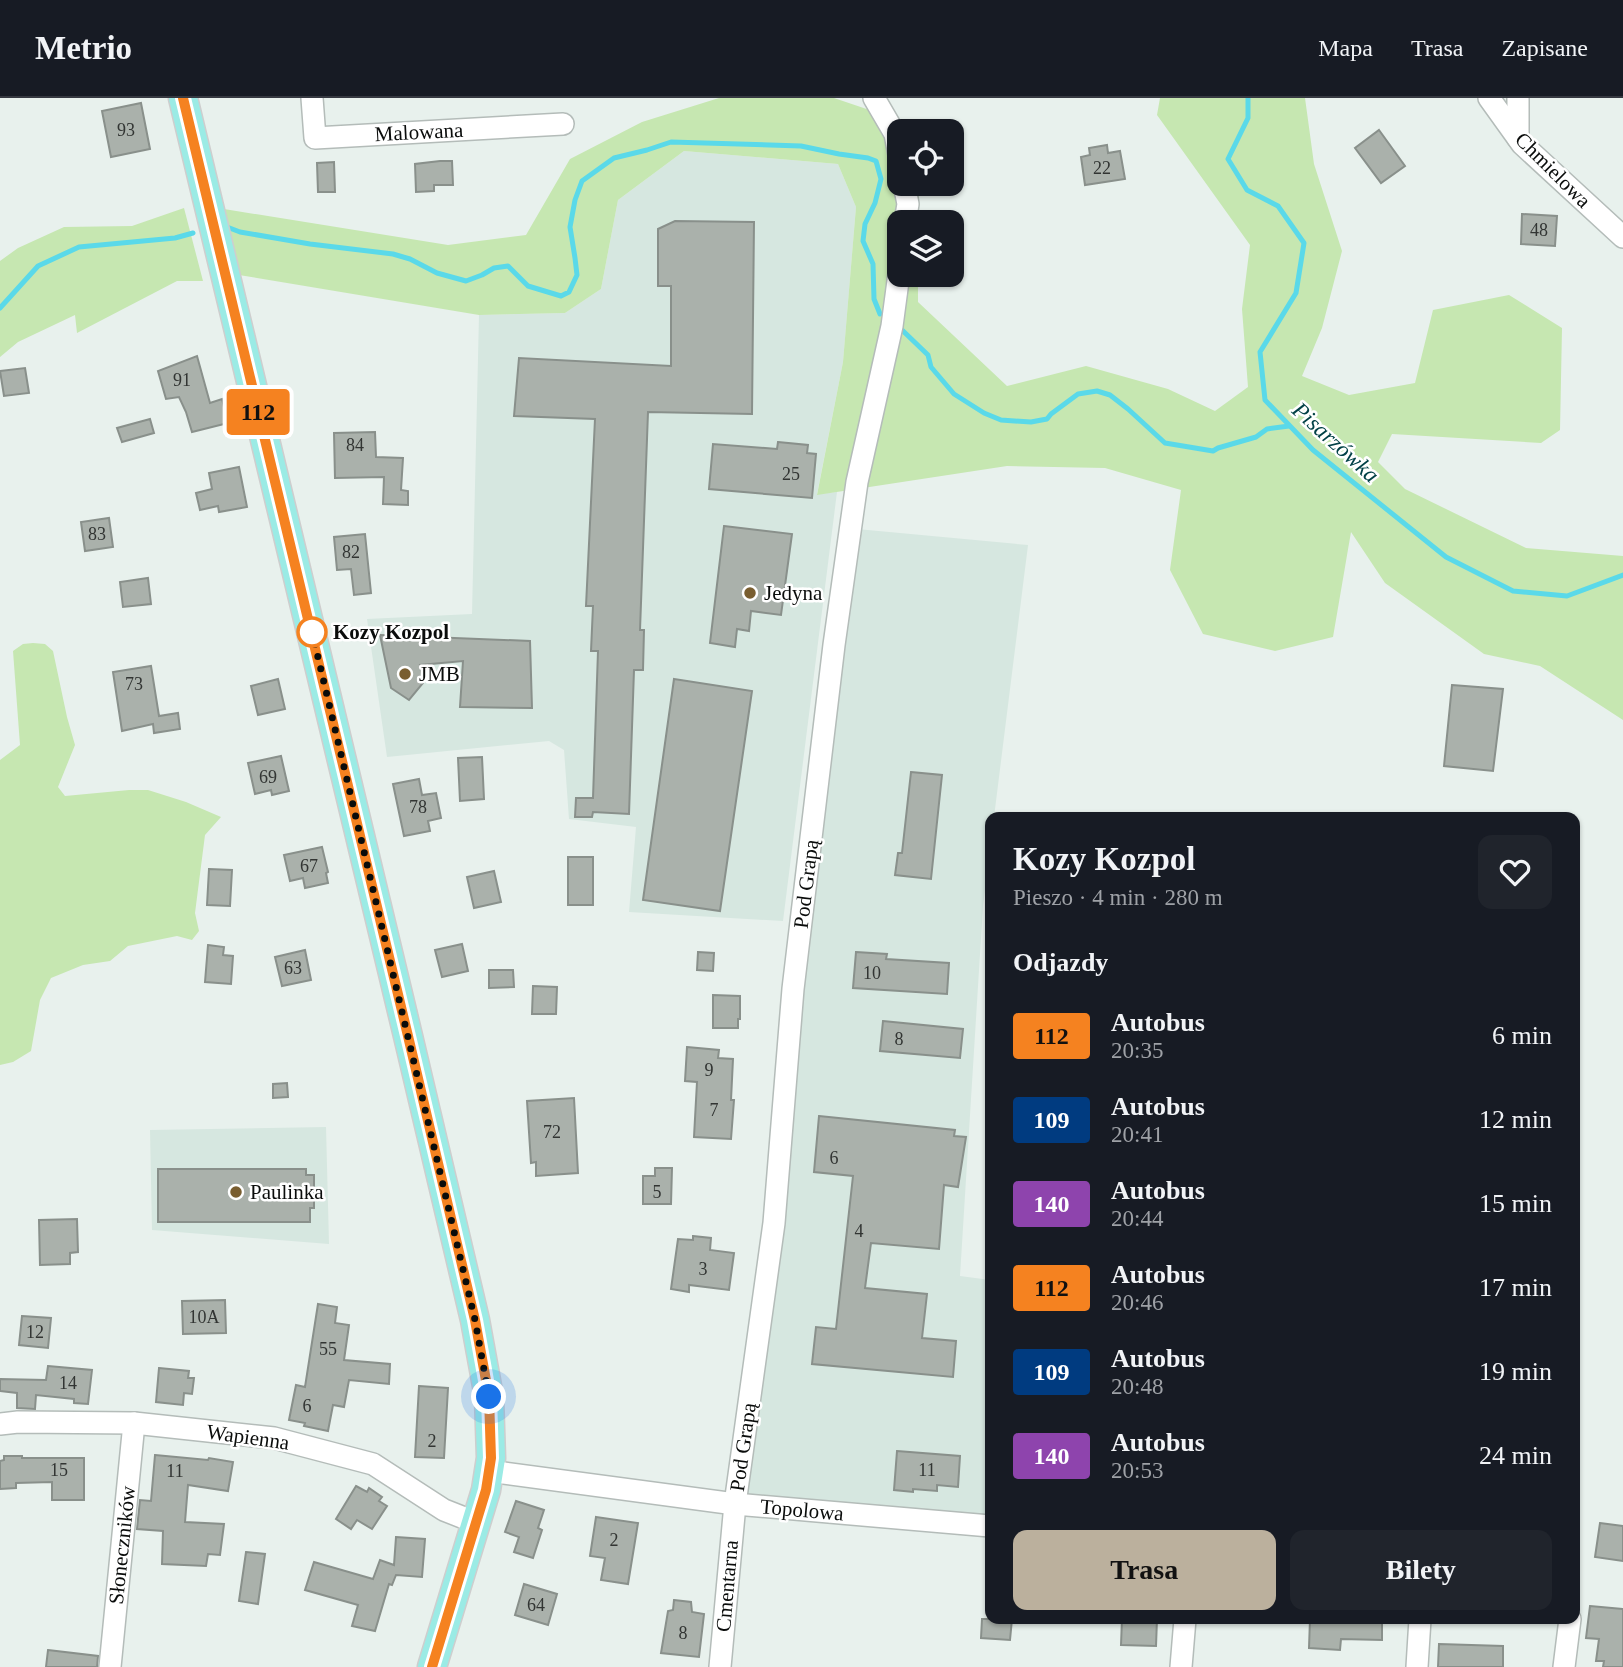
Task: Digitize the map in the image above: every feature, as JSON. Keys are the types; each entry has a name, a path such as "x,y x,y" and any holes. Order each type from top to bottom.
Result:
{"main road":[{"path":"183,98 475,1320 489,1397 491,1444 486,1490 432,1667"}],"street":[{"name":"Malowana","path":"312,98 315,138 563,124"},
{"path":"874,98 887,120"},
{"name":"Chmielowa","path":"1489,98 1522,144 1623,237"},
{"path":"1518,98 1518,138"},
{"name":"Pod Grapą","path":"735,1504 774,1223 793,989 834,645 857,482 892,326 897,287"},
{"name":"Wapienna","path":"0,1424 134,1423 274,1438 373,1464 444,1510 477,1523"},
{"name":"Słoneczników","path":"110,1667 134,1423"},
{"name":"Topolowa","path":"489,1471 735,1504 985,1527"},
{"name":"Cmentarna","path":"720,1667 735,1504"},
{"path":"1181,1667 1185,1624"},
{"path":"1417,1667 1420,1624"},
{"path":"1564,1667 1569,1624"}],"shaded area":[{"path":"684,151 838,164 856,207 843,362 817,494 837,492 783,921 629,912 636,827 569,819 564,750 549,741 387,757 367,619 472,614 479,315 565,313 601,289 618,200"},
{"path":"857,529 1028,545 995,812 985,812 985,890 960,1276 985,1279 985,1518 743,1500"},
{"path":"326,1127 329,1244 152,1230 150,1130"}],"green space":[{"path":"719,98 834,98 896,119 887,119 887,196 919,196 919,210 887,210 887,287 918,287 918,302 1007,386 1086,366 1168,389 1215,411 1248,387 1242,309 1250,245 1157,115 1160,98 1305,98 1314,164 1342,251 1322,328 1302,376 1349,395 1415,383 1433,310 1509,295 1562,328 1560,430 1541,443 1392,434 1378,462 1405,489 1526,548 1623,556 1623,720 1540,666 1484,654 1385,583 1351,532 1333,637 1275,651 1203,634 1170,570 1181,490 1105,468 1007,466 817,495 843,362 856,207 838,164 684,151 618,200 601,289 565,313 479,315 239,275 224,209 448,245 526,235 570,159 642,122"},
{"path":"184,208 203,281 177,281 77,333 75,315 18,342 0,357 0,261 18,248 64,227 132,226"},
{"path":"23,644 45,644 53,651 75,745 58,787 65,796 148,790 221,817 205,835 195,913 199,931 192,940 177,936 128,946 110,961 83,965 51,978 40,1000 31,1051 13,1062 0,1065 0,760 20,745 13,651"}],"building":[{"path":"141,103 150,149 111,157 102,111"},
{"path":"1379,130 1405,166 1381,183 1355,148"},
{"path":"1107,145 1108,153 1120,151 1125,179 1085,185 1081,157 1090,155 1089,148"},
{"path":"452,161 453,185 434,185 434,191 416,192 415,164"},
{"path":"334,162 335,192 318,192 317,163"},
{"path":"1522,214 1557,216 1555,246 1521,244"},
{"path":"675,221 754,222 752,414 648,412 640,630 644,630 643,670 634,670 629,814 593,812 592,817 575,817 576,798 593,798 598,651 591,651 593,606 586,606 595,419 514,416 519,358 671,366 671,286 658,286 658,229"},
{"path":"197,356 210,403 222,399 228,423 192,432 179,397 166,399 158,371"},
{"path":"25,368 29,393 4,396 0,371"},
{"path":"150,419 154,433 122,442 117,428"},
{"path":"375,432 376,457 403,458 401,490 408,491 408,505 383,504 384,477 335,478 334,433"},
{"path":"778,442 808,445 807,453 816,454 812,498 709,489 713,444 777,449"},
{"path":"239,467 247,507 219,512 218,506 200,510 196,493 212,489 209,473"},
{"path":"109,518 113,547 85,551 81,522"},
{"name":"Jedyna","path":"724,526 792,534 781,615 751,611 749,631 737,629 735,647 710,643"},
{"path":"365,534 371,593 354,595 351,569 337,570 334,537"},
{"path":"148,578 151,604 123,607 120,582"},
{"path":"380,635 530,641 532,708 460,707 463,661 420,665 423,683 409,700 391,688"},
{"path":"151,666 159,716 178,713 180,729 154,733 153,724 122,731 113,672"},
{"path":"278,679 285,709 258,715 251,686"},
{"path":"674,679 752,691 720,911 643,900"},
{"path":"1452,685 1503,689 1493,771 1444,766"},
{"path":"281,756 289,791 272,795 271,790 255,794 248,763"},
{"path":"482,757 484,799 460,801 458,758"},
{"path":"911,772 942,775 931,879 895,875 898,853 902,853"},
{"path":"419,779 422,795 436,793 441,818 428,821 430,831 404,836 393,784"},
{"path":"322,847 328,883 305,888 303,878 290,881 284,855"},
{"path":"568,857 593,857 593,905 568,905"},
{"path":"209,869 232,870 230,906 207,905"},
{"path":"494,871 501,902 474,908 467,877"},
{"path":"462,944 468,971 442,977 435,950"},
{"path":"208,945 224,947 223,955 233,956 231,984 205,982"},
{"path":"305,950 311,980 282,986 275,957"},
{"path":"698,952 714,953 713,971 697,970"},
{"path":"856,952 887,954 886,959 949,963 947,994 853,988"},
{"path":"489,970 513,970 514,987 489,988"},
{"path":"533,986 557,987 556,1014 532,1014"},
{"path":"713,995 740,996 738,1028 713,1028"},
{"path":"883,1021 963,1029 960,1058 880,1051"},
{"path":"687,1047 719,1050 718,1058 733,1059 731,1139 694,1137 697,1082 685,1081"},
{"path":"287,1083 288,1097 273,1098 273,1084"},
{"path":"574,1098 578,1173 536,1176 536,1162 531,1163 527,1101"},
{"path":"819,1116 955,1130 954,1136 966,1137 958,1187 944,1185 939,1249 871,1243 865,1288 927,1294 922,1338 956,1341 953,1377 812,1364 816,1327 836,1329 853,1176 814,1172"},
{"path":"655,1168 672,1168 671,1204 643,1204 643,1176 655,1176"},
{"name":"Paulinka","path":"158,1169 306,1169 306,1175 314,1175 314,1208 310,1208 310,1222 158,1222"},
{"path":"77,1219 78,1252 70,1253 70,1264 40,1265 39,1220"},
{"path":"693,1236 711,1238 710,1250 734,1253 729,1290 689,1285 689,1292 671,1289 678,1239 693,1240"},
{"path":"225,1300 226,1333 183,1334 182,1301"},
{"path":"318,1304 337,1307 335,1323 349,1325 344,1360 390,1364 389,1384 349,1380 344,1407 333,1405 328,1431 289,1420 296,1385 305,1387"},
{"path":"22,1316 51,1318 48,1348 19,1345"},
{"path":"48,1366 92,1370 88,1404 74,1403 74,1399 36,1395 35,1409 17,1408 17,1393 0,1391 0,1379 46,1380"},
{"path":"159,1368 189,1371 188,1378 194,1378 192,1394 184,1393 183,1405 156,1402"},
{"path":"419,1386 448,1388 444,1458 415,1457"},
{"path":"897,1451 960,1456 958,1487 937,1485 937,1491 894,1490"},
{"path":"155,1455 233,1462 228,1491 188,1485 185,1522 224,1524 220,1555 208,1554 206,1566 162,1564 163,1531 137,1529 140,1500 151,1501"},
{"path":"4,1456 84,1458 84,1500 52,1500 52,1482 16,1483 16,1488 0,1489 0,1461 4,1460"},
{"path":"356,1486 367,1492 369,1488 382,1497 379,1501 387,1506 372,1529 357,1520 351,1529 336,1519"},
{"path":"516,1501 544,1510 538,1528 542,1530 533,1558 514,1552 519,1537 505,1532"},
{"path":"596,1517 638,1523 628,1584 601,1580 605,1558 590,1556"},
{"path":"1600,1523 1623,1526 1623,1561 1595,1557"},
{"path":"396,1537 425,1539 422,1577 396,1575 392,1585 389,1584 375,1631 352,1626 358,1605 305,1590 314,1562 373,1579 380,1560 394,1565"},
{"path":"246,1552 265,1554 258,1604 239,1601"},
{"path":"524,1584 557,1594 548,1625 515,1615"},
{"path":"674,1600 691,1602 692,1612 704,1614 699,1657 661,1653 668,1611 673,1610"},
{"path":"1590,1606 1623,1609 1623,1667 1603,1667 1604,1661 1596,1661 1599,1639 1586,1638"},
{"path":"982,1619 985,1619 985,1624 1012,1624 1010,1640 981,1638"},
{"path":"1122,1624 1157,1624 1156,1646 1121,1645"},
{"path":"1310,1624 1382,1624 1382,1640 1341,1639 1340,1650 1309,1648"},
{"path":"1439,1644 1503,1646 1503,1667 1438,1667"},
{"path":"48,1650 98,1656 97,1667 46,1667"}],"waterway":[{"name":"Pisarzówka","path":"1248,98 1248,118 1228,159 1247,190 1278,206 1304,243 1296,293 1260,352 1265,400 1313,450 1446,557 1513,591 1567,596 1623,575"},
{"path":"227,227 240,232 310,244 393,254 410,259 437,273 466,281 494,268 508,266 528,286 561,296 569,292 577,275 570,227 582,181 614,158 671,142 801,146 876,161 881,179 875,203 865,224 863,241 873,264 874,299 880,314"},
{"path":"0,308 38,266 79,247 175,238 193,233"},
{"path":"901,329 928,355 931,367 954,394 984,413 1001,420 1031,422 1047,419 1078,394 1097,391 1110,395 1165,443 1213,451 1256,437 1267,429 1289,426"}],"bus line":[{"name":"112","path":"183,98 475,1320 489,1397 491,1458 486,1490 432,1667"}],"place":[{"name":"Jedyna","path":"750,593"},
{"name":"Kozy Kozpol","path":"312,632"},
{"name":"JMB","path":"405,674"},
{"name":"Paulinka","path":"236,1192"}],"route":[{"path":"312,632 475,1320 489,1397"}]}
